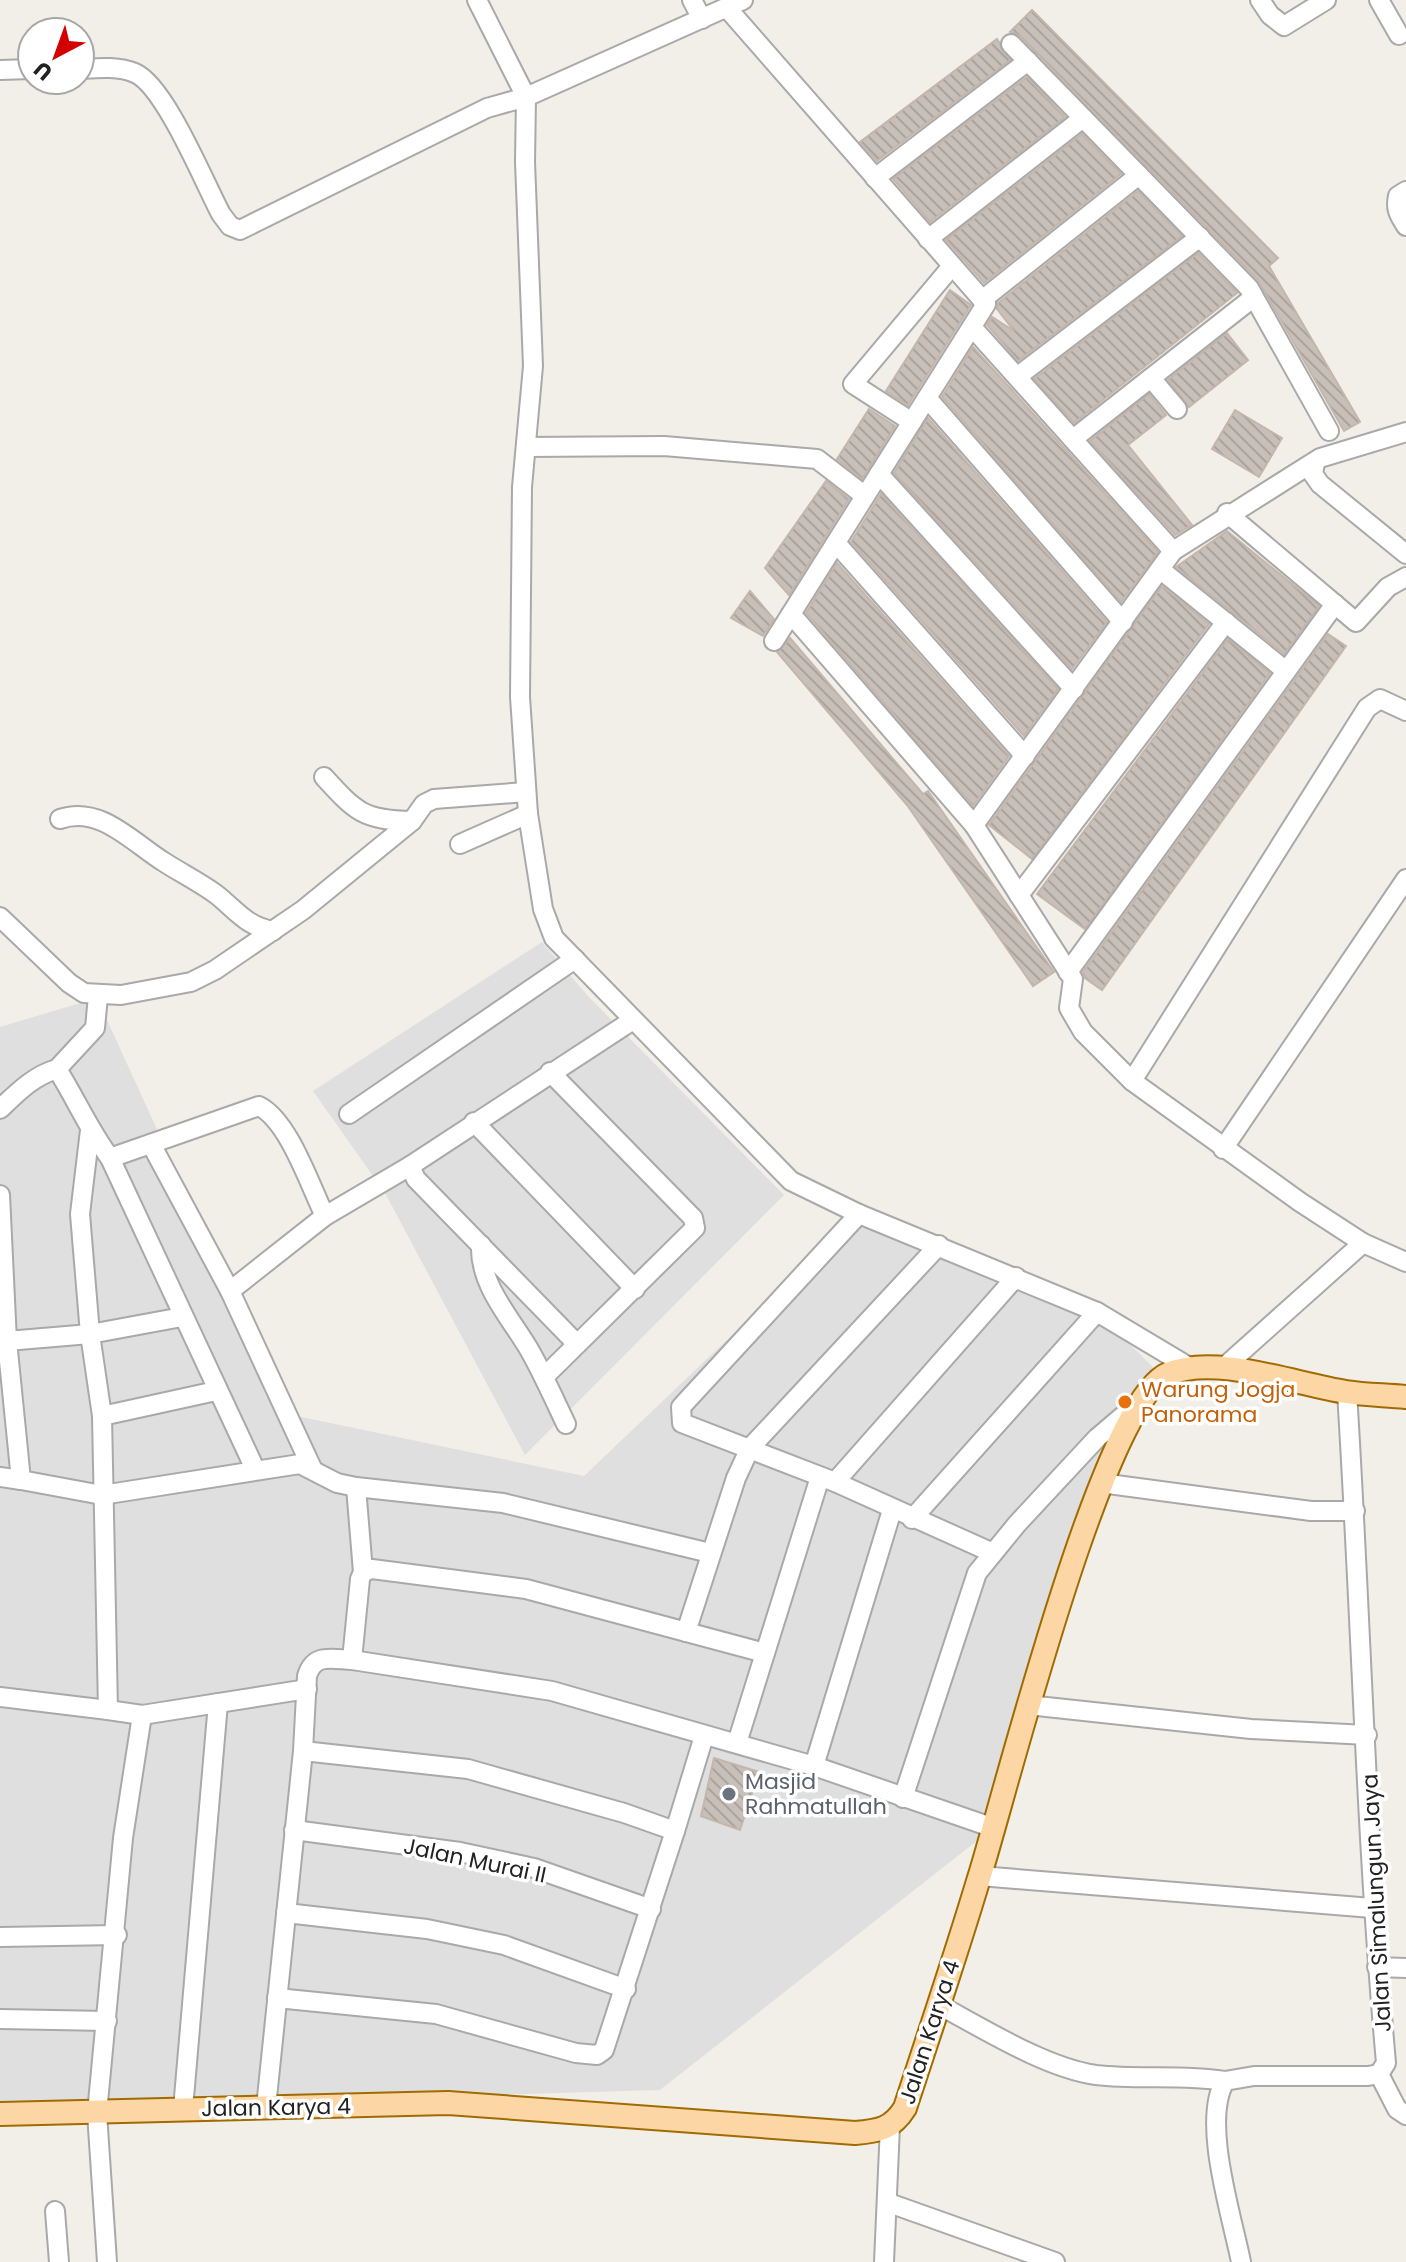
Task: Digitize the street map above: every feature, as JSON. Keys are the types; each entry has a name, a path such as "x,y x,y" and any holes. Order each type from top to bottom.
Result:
{"main road":[{"path":"1189,1367 1222,1369 1347,1392 1406,1397"},
{"name":"Jalan Karya 4","path":"0,2114 448,2103 855,2133 879,2131 890,2126 905,2108 939,2005 980,1876 1028,1705 1101,1483 1139,1402 1160,1378 1189,1367"}],"street":[{"path":"477,0 526,97 525,162 533,366 519,585 528,814 543,909 554,938 791,1181 859,1214 1097,1312 1189,1367"},
{"path":"692,0 702,19"},
{"path":"1260,0 1270,15 1284,26 1326,0"},
{"path":"1379,0 1399,35"},
{"path":"96,69 114,68 148,81 178,126 221,214 230,226 240,230 487,108 526,97 735,4 875,178 986,304 774,641"},
{"path":"1011,44 1200,237 1254,297 1329,431"},
{"path":"875,178 1028,61"},
{"path":"928,239 1083,118"},
{"path":"982,300 1139,175"},
{"path":"1406,191 1396,201 1396,211 1406,226"},
{"path":"1018,376 1200,237"},
{"path":"912,422 853,384 952,266"},
{"path":"1073,439 1254,297"},
{"path":"972,327 1173,551"},
{"path":"1151,378 1177,409"},
{"path":"927,398 1123,622"},
{"path":"974,825 1173,551 1227,513 1320,458 1403,437"},
{"path":"526,447 664,446 817,459 865,496"},
{"path":"1315,463 1313,474 1320,484 1406,554"},
{"path":"879,474 1074,689"},
{"path":"1227,513 1356,622 1388,587 1406,577"},
{"path":"836,543 1025,756"},
{"path":"1161,570 1286,671"},
{"path":"1068,972 1335,604"},
{"path":"791,614 974,825 1073,979 1069,1008 1083,1032 1132,1081 1223,1149 1363,1243 1406,1262"},
{"path":"1019,895 1226,622"},
{"path":"1132,1081 1367,708 1380,699 1406,711"},
{"path":"324,777 356,813 383,820 412,821"},
{"path":"0,917 69,983 84,993 121,995 191,982 273,931 412,821 424,804 434,799 526,792"},
{"path":"60,819 74,814 109,824 215,894 244,920 255,927 273,931"},
{"path":"460,844 528,814"},
{"path":"1223,1149 1406,879"},
{"path":"349,1114 575,959"},
{"path":"0,1109 25,1086 44,1073 57,1069 90,1037 95,1028 98,996"},
{"path":"230,1291 325,1216 410,1166 633,1020"},
{"path":"57,1069 79,1103 90,1130 110,1158 255,1469"},
{"path":"544,1377 689,1238 695,1228 693,1218 550,1072"},
{"path":"110,1158 259,1106 270,1112 281,1127 325,1216"},
{"path":"474,1122 635,1289"},
{"path":"90,1130 80,1214 90,1334 102,1416 108,1710"},
{"path":"151,1144 230,1291 312,1468"},
{"path":"410,1166 416,1179 577,1344"},
{"path":"0,1195 4,1341 21,1480"},
{"path":"859,1214 681,1407 682,1423 828,1480 993,1553"},
{"path":"1222,1369 1363,1243"},
{"path":"481,1245 480,1263 494,1293 544,1377 566,1424"},
{"path":"686,1632 710,1553 750,1448 939,1245"},
{"path":"737,1743 765,1653 828,1480 1016,1277"},
{"path":"912,1519 1097,1312"},
{"path":"4,1341 90,1334 182,1317"},
{"path":"102,1416 216,1391"},
{"name":"Jalan Simalungun Jaya","path":"1347,1392 1367,1735 1372,1908 1386,2063 1379,2074"},
{"path":"903,1798 977,1573 1097,1438 1139,1402"},
{"path":"0,1477 102,1495 294,1464 312,1468 337,1483 503,1503 710,1553"},
{"path":"1101,1483 1311,1511 1355,1511"},
{"path":"352,1660 363,1572 356,1487"},
{"path":"814,1766 892,1510"},
{"path":"363,1572 372,1569 526,1589 765,1653"},
{"path":"266,2107 303,1751 307,1676 313,1661 352,1660 552,1691 814,1766 994,1828"},
{"path":"0,1697 142,1715 307,1689"},
{"path":"183,2109 218,1703"},
{"path":"1028,1705 1251,1729 1367,1735"},
{"path":"107,2262 97,2113 117,1935 123,1838 142,1715"},
{"path":"277,1998 436,2014 597,2055 604,2050 626,1989 704,1736"},
{"path":"303,1751 468,1769 624,1813 675,1831"},
{"name":"Jalan Murai II","path":"294,1830 460,1852 534,1868 651,1909"},
{"path":"980,1876 1372,1908"},
{"path":"286,1913 427,1929 504,1945 626,1989"},
{"path":"0,1937 117,1935"},
{"path":"1377,1967 1406,1968"},
{"path":"939,2005 1018,2046 1094,2075 1195,2076 1225,2081 1254,2076 1379,2074 1397,2109 1406,2115"},
{"path":"0,2019 107,2021"},
{"path":"1225,2081 1216,2099 1218,2144 1241,2262"},
{"path":"884,2262 890,2126"},
{"path":"889,2203 1055,2262"},
{"path":"55,2211 59,2262"}],"shaded area":[{"path":"542,942 587,995 784,1195 525,1455 385,1193 313,1091"},
{"path":"97,998 287,1414 584,1476 859,1214 1097,1312 1161,1375 1129,1422 992,1829 660,2090 0,2110 0,1027"}],"building":[{"path":"1032,10 1278,258 1269,266 1360,422 1344,431 1258,280 1020,36 1010,32"},
{"path":"997,39 1010,60 877,161 860,142"},
{"path":"1027,77 1065,117 930,222 893,179"},
{"path":"1082,134 1121,174 984,283 946,240"},
{"path":"1138,191 1182,236 1018,361 987,325 992,317 1014,331 997,309 998,303"},
{"path":"1198,253 1237,293 1074,423 1034,379"},
{"path":"950,290 971,305 908,405 886,391"},
{"path":"1227,333 1248,360 1189,407 1168,380"},
{"path":"973,347 1158,552 1121,602 942,397"},
{"path":"1149,394 1166,415 1128,445 1192,525 1175,535 1090,441"},
{"path":"869,409 895,426 862,479 837,459"},
{"path":"1235,410 1282,438 1259,477 1212,449"},
{"path":"928,418 1107,622 1072,669 894,473"},
{"path":"826,481 849,499 789,595 765,568"},
{"path":"881,494 1058,689 1024,736 851,542"},
{"path":"1227,531 1319,606 1284,654 1176,567"},
{"path":"837,563 1009,756 973,806 806,613"},
{"path":"1162,586 1209,624 1032,859 989,825"},
{"path":"750,591 774,619 763,636 731,618"},
{"path":"1328,634 1346,646 1102,990 1085,978 1083,972"},
{"path":"790,638 923,794 928,791 1054,972 1033,986 907,805 777,652"},
{"path":"1228,639 1270,673 1085,929 1037,894"},
{"name":"Masjid Rahmatullah","path":"714,1758 759,1772 740,1830 701,1816"}],"place":[{"name":"Warung Jogja Panorama","path":"1125,1402"},
{"name":"Masjid Rahmatullah","path":"729,1794"}]}
